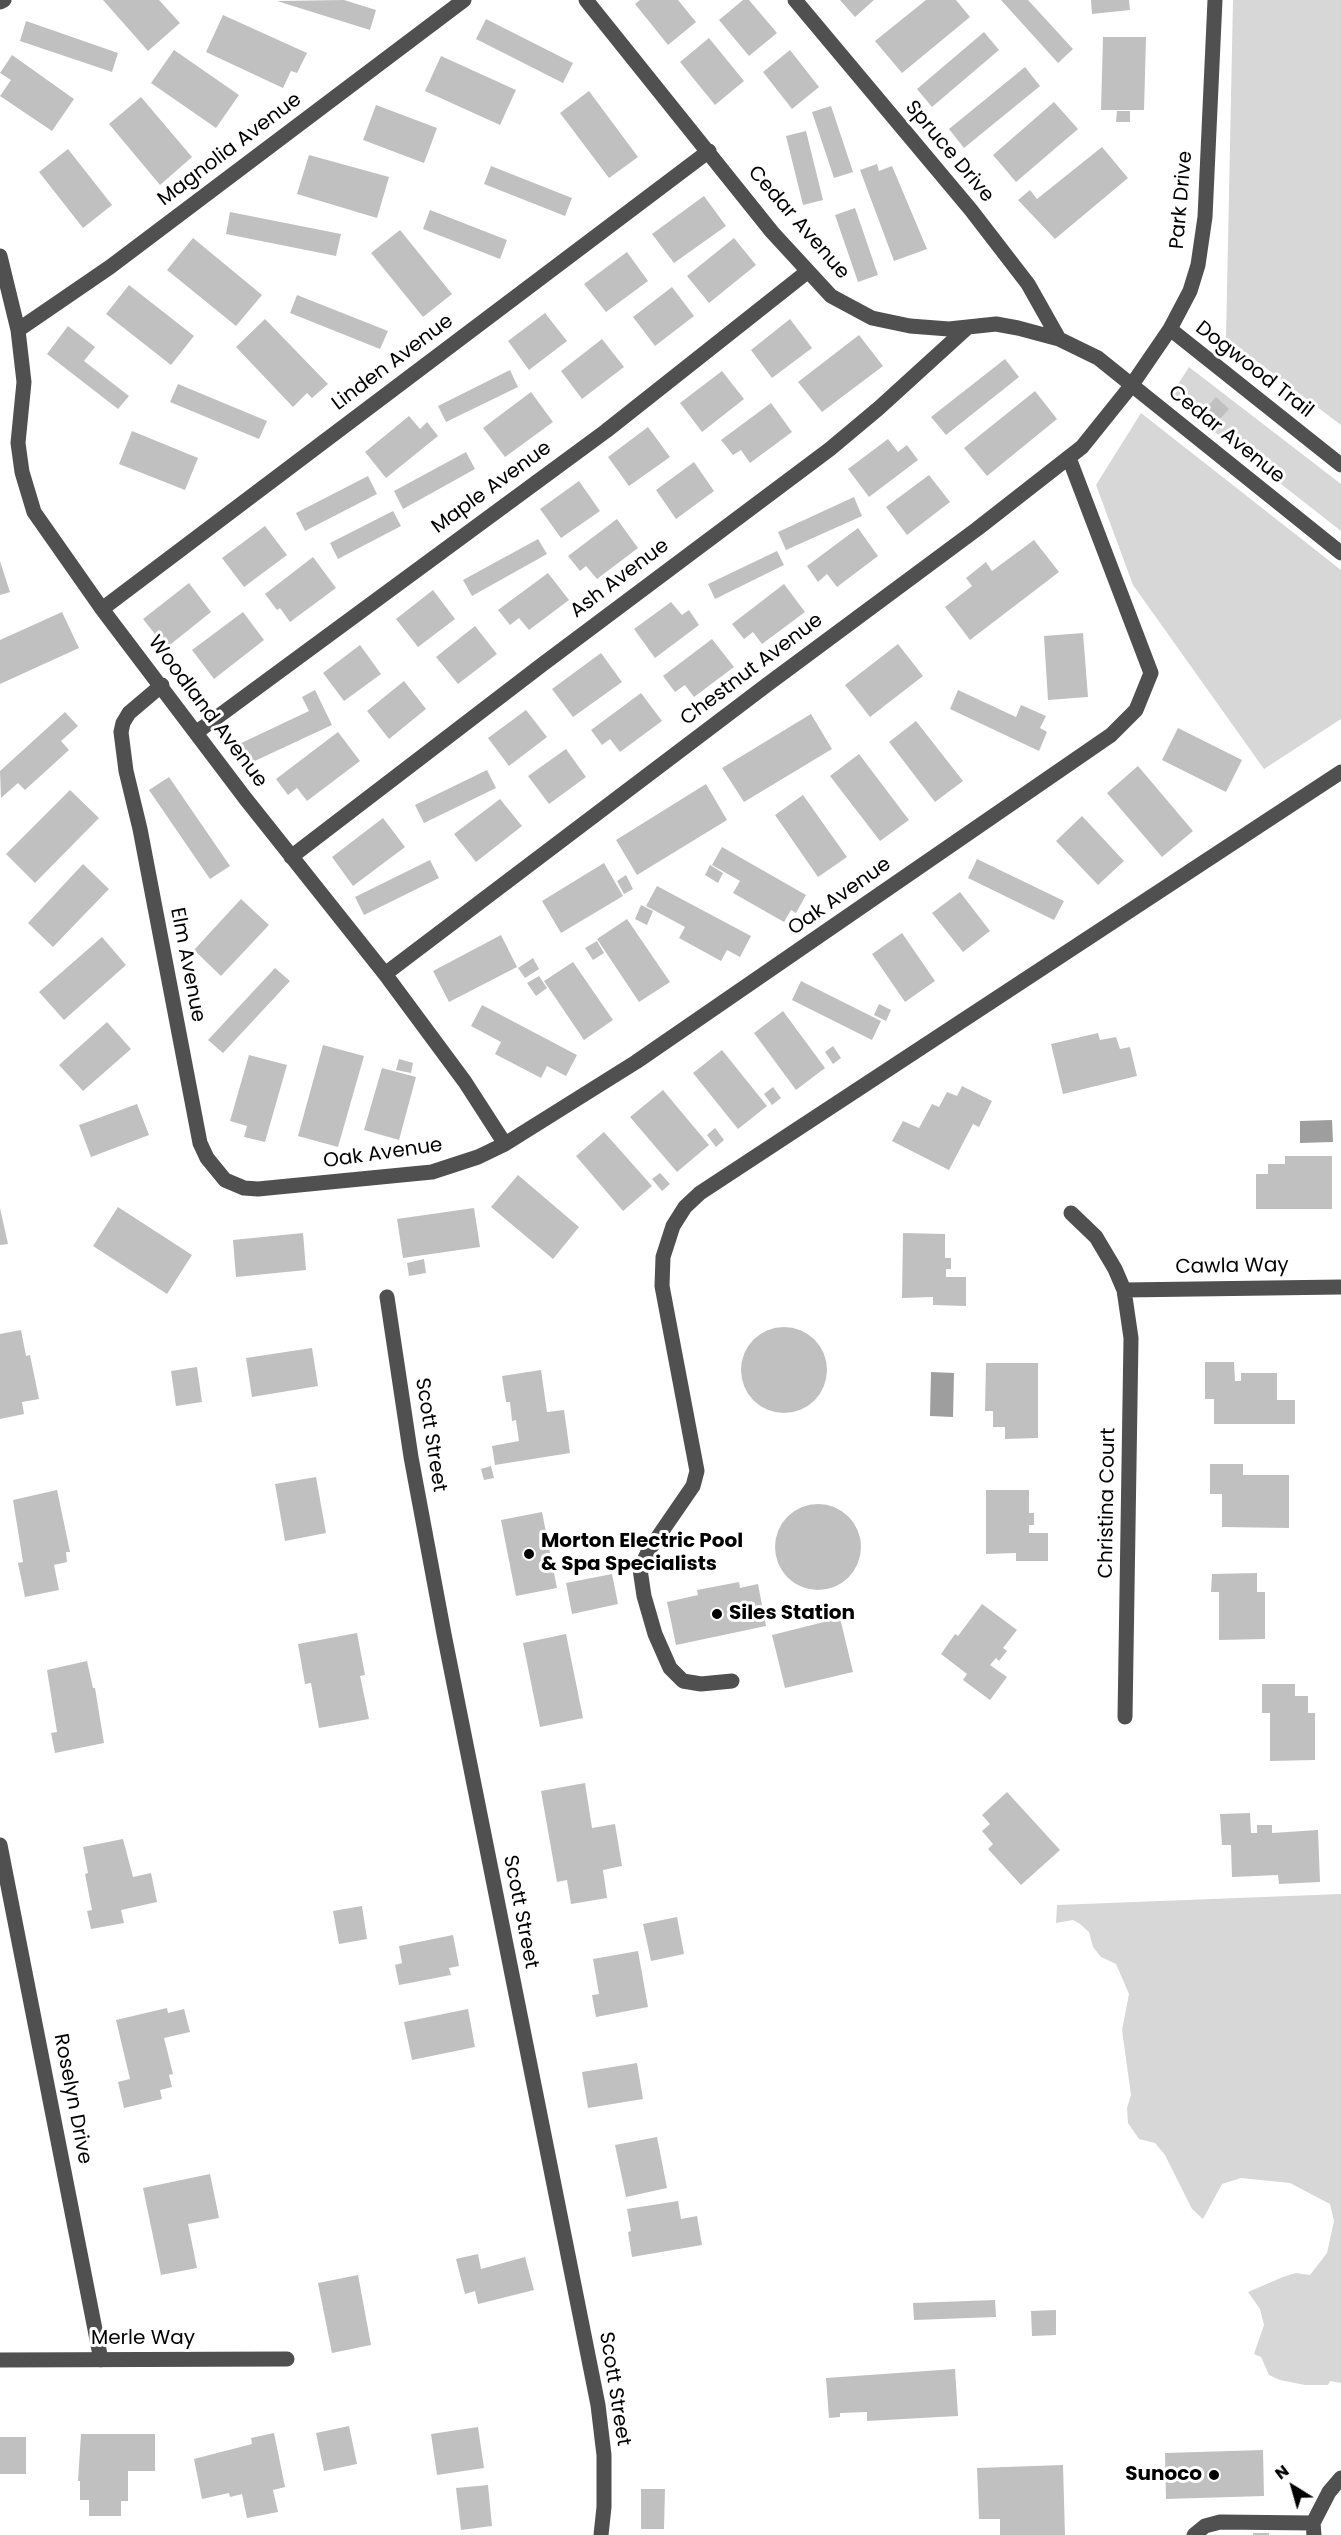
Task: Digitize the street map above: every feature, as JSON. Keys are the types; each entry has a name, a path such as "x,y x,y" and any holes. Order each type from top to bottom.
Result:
{"street":[{"name":"Magnolia Avenue","path":"18,330 110,267 464,0"},
{"name":"Cedar Avenue","path":"586,0 772,232 831,296 872,318 910,326 948,329 996,324 1059,339 1098,358 1341,553"},
{"name":"Spruce Drive","path":"795,0 971,210 1028,284 1059,339"},
{"name":"Park Drive","path":"1131,386 1170,329 1190,291 1198,265 1205,217 1215,0"},
{"name":"Linden Avenue","path":"102,609 709,151"},
{"name":"Woodland Avenue","path":"0,256 18,330 24,382 18,443 27,494 34,512 102,609 465,1082 505,1144"},
{"name":"Maple Avenue","path":"197,732 606,431 807,272"},
{"name":"Ash Avenue","path":"291,857 830,449 968,327"},
{"name":"Dogwood Trail","path":"1170,329 1341,465"},
{"name":"Chestnut Avenue","path":"385,975 1069,458 1082,447 1131,386"},
{"name":"Oak Avenue","path":"306,1185 432,1172 478,1157 505,1144 636,1062 1111,735 1136,710 1151,673 1069,458"},
{"name":"Elm Avenue","path":"162,685 129,713 120,732 201,1143 213,1168 225,1180 244,1188 306,1185"},
{"path":"732,1681 701,1684 683,1681 670,1668 649,1615 640,1569 649,1550 693,1486 697,1471 662,1286 663,1257 673,1226 685,1207 700,1193 1341,772"},
{"name":"Christina Court","path":"1071,1213 1096,1237 1115,1269 1124,1290 1131,1338 1125,1717"},
{"name":"Cawla Way","path":"1124,1290 1341,1287"},
{"name":"Scott Street","path":"387,1297 411,1457 444,1634 598,2405 604,2455 604,2506 601,2535"},
{"name":"Roselyn Drive","path":"0,1845 101,2360"},
{"name":"Merle Way","path":"0,2360 286,2358"},
{"path":"1194,2535 1205,2526 1220,2522 1314,2529 1329,2492 1341,2478"}],"shaded area":[{"path":"1233,0 1341,0 1341,425 1226,338"},
{"path":"1189,367 1341,484 1341,531 1170,397"},
{"path":"1141,413 1341,570 1341,719 1264,769 1133,585 1096,485"},
{"path":"1332,1120 1333,1142 1300,1143 1300,1121"},
{"path":"931,1372 954,1373 953,1417 930,1416"},
{"path":"1341,1894 1341,2383 1330,2381 1328,2385 1305,2385 1280,2380 1269,2375 1261,2357 1254,2354 1264,2325 1260,2309 1248,2292 1296,2273 1310,2275 1327,2253 1334,2221 1330,2204 1290,2183 1241,2178 1222,2184 1203,2219 1192,2209 1165,2155 1155,2143 1139,2139 1128,2123 1127,2108 1131,2095 1122,2030 1129,1994 1116,1964 1101,1957 1093,1947 1089,1932 1080,1924 1073,1920 1056,1923 1057,1905"}],"building":[{"path":"103,0 159,0 180,23 148,51"},
{"path":"344,0 376,10 370,30 277,1"},
{"path":"640,0 678,0 696,22 668,45 635,4"},
{"path":"743,0 749,0 777,33 749,56 719,20"},
{"path":"840,0 874,0 855,17"},
{"path":"926,0 956,0 970,17 902,73 875,41"},
{"path":"1001,0 1028,0 1073,49 1058,63"},
{"path":"1091,0 1129,0 1130,10 1092,14"},
{"path":"223,15 307,53 297,73 291,71 283,88 206,52"},
{"path":"486,19 573,63 563,83 476,39"},
{"path":"26,21 118,53 112,72 20,41"},
{"path":"984,32 999,50 932,107 917,89"},
{"path":"1103,37 1146,37 1144,110 1101,110"},
{"path":"709,38 744,81 715,105 680,62"},
{"path":"174,50 239,95 216,128 151,83"},
{"path":"790,50 819,87 792,109 763,72"},
{"path":"12,55 74,99 52,131 0,96 11,80 0,73"},
{"path":"441,56 516,90 500,125 425,91"},
{"path":"1025,67 1040,86 964,148 949,129"},
{"path":"589,91 638,157 609,178 560,113"},
{"path":"141,97 192,157 160,185 109,124"},
{"path":"1054,102 1078,129 1016,182 993,155"},
{"path":"376,105 437,128 424,163 363,140"},
{"path":"831,106 853,172 834,178 812,112"},
{"path":"1117,111 1130,111 1130,122 1116,122"},
{"path":"806,131 823,200 803,205 786,136"},
{"path":"1102,147 1128,178 1055,239 1018,200 1030,190 1037,199"},
{"path":"68,149 112,205 83,228 39,172"},
{"path":"309,155 389,177 377,218 297,194"},
{"path":"877,164 879,171 892,166 927,249 894,261 860,170"},
{"path":"491,166 572,198 565,216 484,184"},
{"path":"704,196 726,226 674,263 652,234"},
{"path":"855,208 878,275 858,282 835,215"},
{"path":"430,210 507,240 500,259 423,229"},
{"path":"230,212 341,234 336,256 226,234"},
{"path":"400,230 452,294 423,317 371,253"},
{"path":"193,238 262,295 236,326 167,270"},
{"path":"734,238 756,265 709,303 687,276"},
{"path":"627,252 648,281 606,312 584,284"},
{"path":"129,285 194,336 171,365 106,314"},
{"path":"672,287 694,316 655,346 633,317"},
{"path":"297,295 388,331 380,349 290,313"},
{"path":"545,313 567,341 529,370 508,341"},
{"path":"265,319 328,384 312,398 307,393 293,407 236,347"},
{"path":"790,319 812,348 772,378 751,350"},
{"path":"68,326 95,347 84,361 129,396 118,409 47,354"},
{"path":"859,335 883,366 822,412 798,382"},
{"path":"602,339 624,367 582,399 561,371"},
{"path":"1005,359 1019,377 946,435 931,417"},
{"path":"510,370 518,387 446,422 438,406"},
{"path":"722,371 744,399 702,432 680,403"},
{"path":"178,384 267,421 259,439 170,402"},
{"path":"1035,391 1057,419 987,476 964,448"},
{"path":"531,392 553,422 505,457 483,428"},
{"path":"1216,397 1229,409 1211,429 1198,417"},
{"path":"771,403 792,432 750,463 741,450 733,455 721,440"},
{"path":"409,416 420,429 427,422 438,436 386,478 365,452"},
{"path":"648,427 670,457 629,486 608,457"},
{"path":"132,431 198,458 185,490 119,464"},
{"path":"888,439 898,452 907,445 918,460 869,497 848,469"},
{"path":"466,452 475,469 403,509 394,491"},
{"path":"694,462 714,491 676,519 656,490"},
{"path":"929,475 950,502 907,535 886,507"},
{"path":"368,476 377,494 305,531 296,513"},
{"path":"579,481 600,511 561,538 540,509"},
{"path":"854,497 862,516 786,550 778,532"},
{"path":"393,511 401,526 338,559 330,543"},
{"path":"617,519 638,548 597,579 586,566 580,571 568,556"},
{"path":"265,526 287,555 244,587 222,558"},
{"path":"858,528 878,556 837,587 827,574 818,582 807,566"},
{"path":"538,539 547,554 472,596 463,580"},
{"path":"1034,540 1059,572 970,640 945,607 972,586 966,578 986,562 992,571"},
{"path":"777,551 784,565 715,599 708,584"},
{"path":"313,557 336,588 290,622 280,608 277,610 265,594"},
{"path":"0,561 10,592 0,595"},
{"path":"548,573 569,600 529,630 519,618 510,625 498,610"},
{"path":"189,583 211,612 166,648 143,619"},
{"path":"784,584 805,612 762,644 753,632 744,639 732,624"},
{"path":"433,590 455,619 418,647 396,619"},
{"path":"671,602 682,615 689,610 699,625 655,658 634,629"},
{"path":"62,612 79,648 0,684 0,640"},
{"path":"243,612 264,640 214,679 192,650"},
{"path":"475,626 497,654 458,684 436,657"},
{"path":"1083,633 1088,697 1048,700 1044,636"},
{"path":"712,639 734,667 694,697 685,685 675,692 663,676"},
{"path":"898,644 923,676 870,717 845,685"},
{"path":"360,645 381,674 344,701 323,673"},
{"path":"601,653 622,682 573,717 552,689"},
{"path":"404,681 426,709 389,739 367,711"},
{"path":"315,690 332,725 244,766 235,746 309,711 302,697"},
{"path":"958,690 1016,717 1021,705 1046,716 1040,728 1047,732 1039,751 950,709"},
{"path":"641,693 662,721 620,752 610,739 602,745 591,730"},
{"path":"526,710 547,737 509,766 488,738"},
{"path":"65,712 78,726 61,741 69,750 25,790 18,783 1,798 0,771"},
{"path":"811,714 832,749 744,802 722,768"},
{"path":"916,721 963,781 935,802 889,742"},
{"path":"1178,728 1242,760 1226,792 1162,760"},
{"path":"338,732 360,761 307,801 297,788 288,795 276,779"},
{"path":"566,749 586,777 549,804 528,776"},
{"path":"859,754 909,820 880,841 830,776"},
{"path":"1138,766 1193,831 1162,857 1107,793"},
{"path":"487,770 496,788 424,823 415,805"},
{"path":"169,777 230,866 210,879 149,790"},
{"path":"706,784 727,820 637,875 616,840"},
{"path":"70,790 99,818 35,883 6,854"},
{"path":"803,795 847,857 818,877 775,815"},
{"path":"500,799 522,826 476,862 454,834"},
{"path":"1082,816 1124,861 1098,885 1056,841"},
{"path":"383,818 405,847 353,886 332,857"},
{"path":"722,847 806,895 796,913 791,910 784,922 733,893 740,881 712,865"},
{"path":"977,859 1064,901 1054,920 968,878"},
{"path":"430,860 439,878 364,915 355,897"},
{"path":"604,863 623,896 561,933 542,901"},
{"path":"83,864 109,889 53,947 28,923"},
{"path":"710,865 723,873 718,883 705,875"},
{"path":"626,875 633,889 624,894 617,881"},
{"path":"657,886 751,936 740,957 727,950 721,961 679,938 685,927 646,906"},
{"path":"960,892 990,931 963,952 932,913"},
{"path":"241,899 269,925 221,976 194,950"},
{"path":"641,905 653,911 647,925 635,919"},
{"path":"627,919 670,982 639,1002 597,939"},
{"path":"902,933 935,981 905,1002 872,954"},
{"path":"501,935 517,967 449,1002 433,971"},
{"path":"102,937 126,965 64,1020 39,992"},
{"path":"597,941 604,953 593,960 585,948"},
{"path":"533,958 539,969 525,978 518,968"},
{"path":"573,962 613,1020 584,1040 544,981"},
{"path":"275,968 290,981 223,1053 208,1040"},
{"path":"539,976 547,988 536,996 527,983"},
{"path":"801,981 881,1021 872,1040 792,1000"},
{"path":"879,1004 891,1010 886,1021 874,1015"},
{"path":"482,1005 577,1055 566,1076 547,1066 541,1078 495,1054 501,1042 471,1026"},
{"path":"783,1011 825,1068 796,1090 754,1033"},
{"path":"107,1022 131,1049 83,1091 59,1065"},
{"path":"1098,1033 1100,1040 1116,1037 1120,1049 1130,1047 1137,1076 1063,1094 1051,1044"},
{"path":"323,1045 364,1056 338,1147 298,1136"},
{"path":"833,1046 841,1058 833,1064 825,1052"},
{"path":"722,1050 767,1106 738,1129 693,1073"},
{"path":"249,1055 287,1065 265,1142 244,1137 247,1126 230,1121"},
{"path":"399,1059 413,1063 411,1073 396,1070"},
{"path":"382,1068 416,1077 399,1140 364,1130"},
{"path":"962,1086 992,1101 979,1127 973,1124 949,1170 892,1141 903,1121 919,1128 932,1104 939,1107 947,1092 957,1096"},
{"path":"773,1087 781,1098 772,1105 764,1094"},
{"path":"663,1090 709,1145 677,1172 630,1117"},
{"path":"137,1104 149,1135 91,1157 79,1125"},
{"path":"715,1128 724,1140 716,1147 707,1135"},
{"path":"604,1132 652,1186 623,1211 576,1156"},
{"path":"1285,1156 1332,1156 1332,1209 1256,1209 1256,1174 1268,1174 1268,1164 1285,1164"},
{"path":"660,1173 670,1184 662,1191 652,1179"},
{"path":"518,1175 579,1227 553,1259 491,1207"},
{"path":"118,1207 192,1255 167,1294 93,1246"},
{"path":"0,1208 8,1244 0,1245"},
{"path":"474,1208 480,1247 403,1258 397,1219"},
{"path":"303,1233 306,1270 236,1277 233,1240"},
{"path":"903,1233 945,1234 945,1258 951,1258 951,1269 946,1269 946,1277 966,1277 966,1306 933,1305 933,1297 902,1298"},
{"path":"424,1259 426,1273 409,1276 407,1263"},
{"path":"784,1327 808,1334 820,1346 827,1370 820,1394 808,1406 784,1413 760,1406 748,1394 741,1370 748,1346 760,1334"},
{"path":"21,1330 26,1356 30,1355 39,1399 22,1402 24,1414 0,1419 0,1334"},
{"path":"312,1348 318,1386 252,1397 246,1358"},
{"path":"1205,1362 1234,1362 1235,1381 1241,1381 1241,1373 1277,1373 1277,1400 1295,1400 1295,1424 1214,1424 1214,1399 1205,1399"},
{"path":"986,1363 1038,1363 1038,1438 1005,1439 1005,1427 993,1427 993,1411 985,1411"},
{"path":"197,1367 202,1402 176,1406 171,1371"},
{"path":"541,1370 547,1412 564,1410 570,1453 495,1465 492,1446 519,1441 516,1420 512,1421 510,1402 506,1402 502,1376"},
{"path":"1210,1464 1243,1464 1243,1475 1289,1475 1289,1528 1222,1527 1222,1494 1210,1494"},
{"path":"491,1466 494,1478 484,1480 481,1469"},
{"path":"316,1477 326,1533 285,1541 275,1484"},
{"path":"57,1490 70,1552 66,1552 67,1562 54,1565 59,1590 25,1597 18,1563 23,1562 13,1500"},
{"path":"986,1490 1029,1490 1029,1513 1034,1513 1034,1525 1029,1525 1029,1533 1048,1533 1048,1561 1016,1561 1016,1553 986,1554"},
{"path":"818,1504 834,1508 848,1517 857,1531 861,1547 857,1563 848,1577 834,1586 818,1590 802,1586 788,1577 779,1563 775,1547 779,1531 788,1517 802,1508"},
{"name":"Morton Electric Pool & Spa Specialists","path":"542,1512 557,1588 516,1596 501,1520"},
{"path":"1257,1573 1257,1592 1265,1592 1265,1639 1219,1640 1219,1592 1211,1592 1212,1574"},
{"path":"612,1574 618,1604 572,1614 566,1583"},
{"name":"Siles Station","path":"739,1582 740,1588 758,1584 766,1626 676,1645 667,1602 698,1595 697,1590"},
{"path":"982,1604 1017,1630 1003,1648 1007,1651 999,1661 996,1658 990,1665 1007,1677 990,1700 963,1680 967,1674 941,1654 955,1634 958,1636"},
{"path":"840,1618 853,1672 785,1688 772,1635"},
{"path":"357,1633 365,1675 360,1676 369,1719 319,1728 311,1683 305,1684 298,1644"},
{"path":"566,1634 583,1718 540,1727 523,1643"},
{"path":"87,1661 93,1688 95,1688 104,1743 55,1753 51,1733 57,1732 47,1670"},
{"path":"1262,1684 1295,1684 1295,1696 1308,1696 1308,1713 1315,1713 1315,1760 1270,1761 1270,1713 1262,1713"},
{"path":"585,1783 592,1828 615,1824 622,1866 603,1870 607,1898 571,1904 567,1880 557,1882 541,1791"},
{"path":"1007,1792 1060,1850 1021,1885 988,1849 993,1844 982,1831 990,1824 982,1815"},
{"path":"1250,1813 1251,1833 1257,1833 1257,1825 1272,1825 1272,1833 1318,1830 1320,1882 1279,1884 1278,1875 1232,1877 1231,1845 1222,1845 1220,1814"},
{"path":"123,1839 133,1877 151,1873 157,1902 121,1910 124,1923 91,1929 87,1911 92,1910 85,1874 88,1873 83,1847"},
{"path":"362,1906 367,1939 339,1944 333,1911"},
{"path":"677,1917 684,1954 651,1961 643,1924"},
{"path":"453,1935 459,1966 449,1968 451,1975 399,1985 395,1965 402,1963 399,1946"},
{"path":"638,1951 648,2007 596,2017 592,1995 599,1994 593,1959"},
{"path":"167,2008 168,2013 184,2009 190,2032 164,2038 173,2074 169,2075 172,2087 160,2090 162,2099 124,2108 118,2082 130,2079 116,2020"},
{"path":"468,2009 475,2047 412,2060 404,2022"},
{"path":"637,2063 643,2099 588,2108 582,2072"},
{"path":"657,2137 667,2188 626,2197 615,2145"},
{"path":"210,2174 219,2218 188,2224 197,2268 161,2275 143,2188"},
{"path":"678,2201 681,2219 697,2216 702,2245 632,2257 627,2209"},
{"path":"478,2254 481,2269 525,2257 534,2290 478,2304 475,2291 465,2294 456,2259"},
{"path":"358,2275 371,2345 332,2353 318,2283"},
{"path":"995,2300 996,2317 914,2320 913,2303"},
{"path":"1056,2310 1056,2335 1032,2336 1031,2311"},
{"path":"955,2369 958,2416 867,2421 867,2412 840,2413 840,2417 829,2418 826,2378"},
{"path":"349,2426 357,2464 324,2471 316,2433"},
{"path":"478,2427 484,2468 437,2475 431,2434"},
{"path":"274,2433 285,2487 273,2490 278,2512 247,2518 242,2494 230,2497 229,2493 202,2499 194,2459 252,2444 251,2438"},
{"path":"81,2434 155,2434 155,2471 128,2471 128,2501 121,2501 121,2516 89,2516 89,2500 80,2500 80,2481 78,2481"},
{"path":"0,2437 26,2437 26,2474 0,2474"},
{"name":"Sunoco","path":"1263,2450 1264,2496 1166,2499 1165,2453"},
{"path":"1063,2465 1065,2535 1000,2535 1000,2519 979,2519 977,2468"},
{"path":"488,2485 492,2526 461,2530 456,2488"},
{"path":"641,2489 665,2489 664,2529 641,2529"},
{"path":"1253,2533 1269,2533 1269,2535 1253,2535"}],"place":[{"name":"Morton Electric Pool & Spa Specialists","path":"529,1554"},
{"name":"Siles Station","path":"717,1614"},
{"name":"Sunoco","path":"1214,2475"}]}
